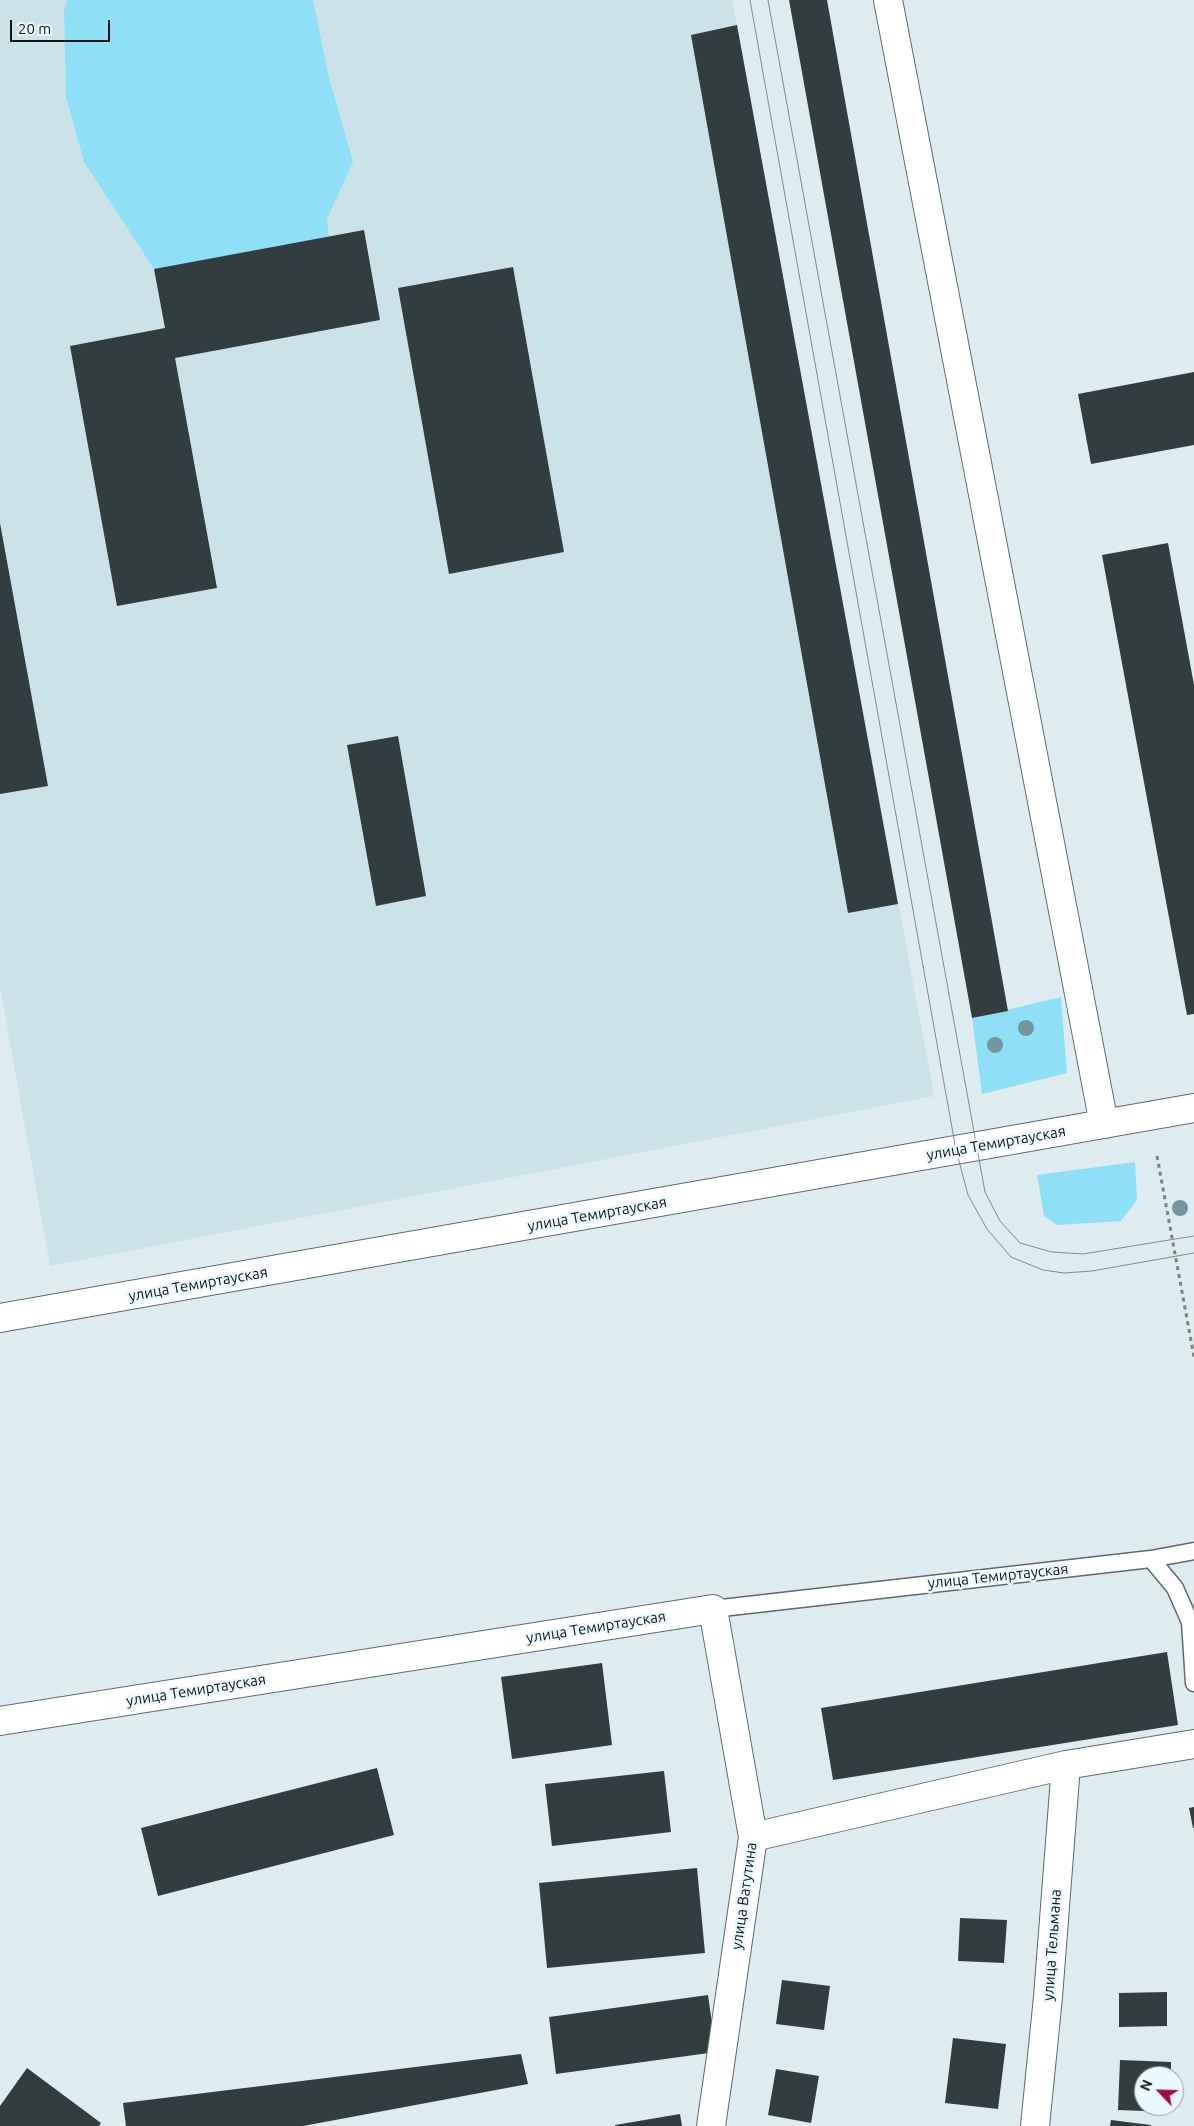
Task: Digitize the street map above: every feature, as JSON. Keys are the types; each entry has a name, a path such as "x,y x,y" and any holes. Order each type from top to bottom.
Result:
{"street":[{"path":"888,0 1104,1124"},
{"name":"улица Темиртауская","path":"0,1318 1194,1108"},
{"name":"улица Темиртауская","path":"0,1721 713,1609"},
{"name":"улица Ватутина","path":"711,2126 753,1837 713,1609"},
{"path":"753,1837 1066,1764 1194,1744"},
{"name":"улица Тельмана","path":"1035,2126 1048,1997 1066,1764"}],"lane":[{"name":"улица Темиртауская","path":"713,1609 1151,1559 1194,1551"},
{"path":"1151,1559 1175,1588 1190,1622 1194,1683"}],"path":[{"path":"1157,1156 1194,1356"}],"shaded area":[{"path":"0,0 732,0 934,1096 50,1266 0,987"},
{"path":"68,0 313,0 329,78 353,162 327,219 329,237 154,269 84,162 66,97 64,8"},
{"path":"1061,997 1067,1073 982,1094 972,1018"},
{"path":"1135,1162 1137,1200 1121,1221 1057,1225 1044,1216 1037,1175"}],"building":[{"path":"789,0 827,0 1008,1011 972,1018"},
{"path":"737,25 898,904 848,913 691,35"},
{"path":"364,230 380,320 175,358 217,588 117,606 70,346 165,328 154,269"},
{"path":"513,267 564,552 449,574 398,288"},
{"path":"1194,372 1194,445 1091,464 1078,394"},
{"path":"0,523 48,786 0,794"},
{"path":"1168,543 1194,685 1194,1014 1187,1015 1102,555"},
{"path":"398,736 426,896 376,906 347,745"},
{"path":"1167,1652 1178,1725 833,1780 821,1708"},
{"path":"602,1663 612,1745 512,1759 501,1677"},
{"path":"377,1768 394,1835 158,1896 141,1828"},
{"path":"664,1771 671,1832 552,1846 545,1784"},
{"path":"1194,1807 1194,1828 1193,1828 1189,1808"},
{"path":"697,1868 705,1953 547,1968 539,1883"},
{"path":"960,1918 1007,1920 1004,1963 958,1961"},
{"path":"782,1980 830,1986 824,2030 776,2024"},
{"path":"1167,1992 1167,2026 1119,2027 1119,1993"},
{"path":"708,1995 716,2052 556,2074 549,2017"},
{"path":"953,2038 1006,2044 998,2109 945,2103"},
{"path":"521,2054 528,2084 303,2126 126,2126 123,2103"},
{"path":"1120,2060 1171,2062 1171,2066 1134,2066 1134,2111 1118,2110"},
{"path":"27,2068 101,2123 99,2126 0,2126 0,2106"},
{"path":"776,2069 819,2076 811,2123 768,2115"},
{"path":"680,2114 682,2126 615,2126 615,2125"},
{"path":"1111,2120 1151,2125 1151,2126 1110,2126"}],"tram line":[{"path":"750,0 956,1150 968,1195 987,1229 1011,1257 1043,1270 1064,1273 1092,1271 1194,1253"},
{"path":"768,0 985,1192 1000,1221 1020,1243 1052,1252 1083,1254 1194,1236"}]}
